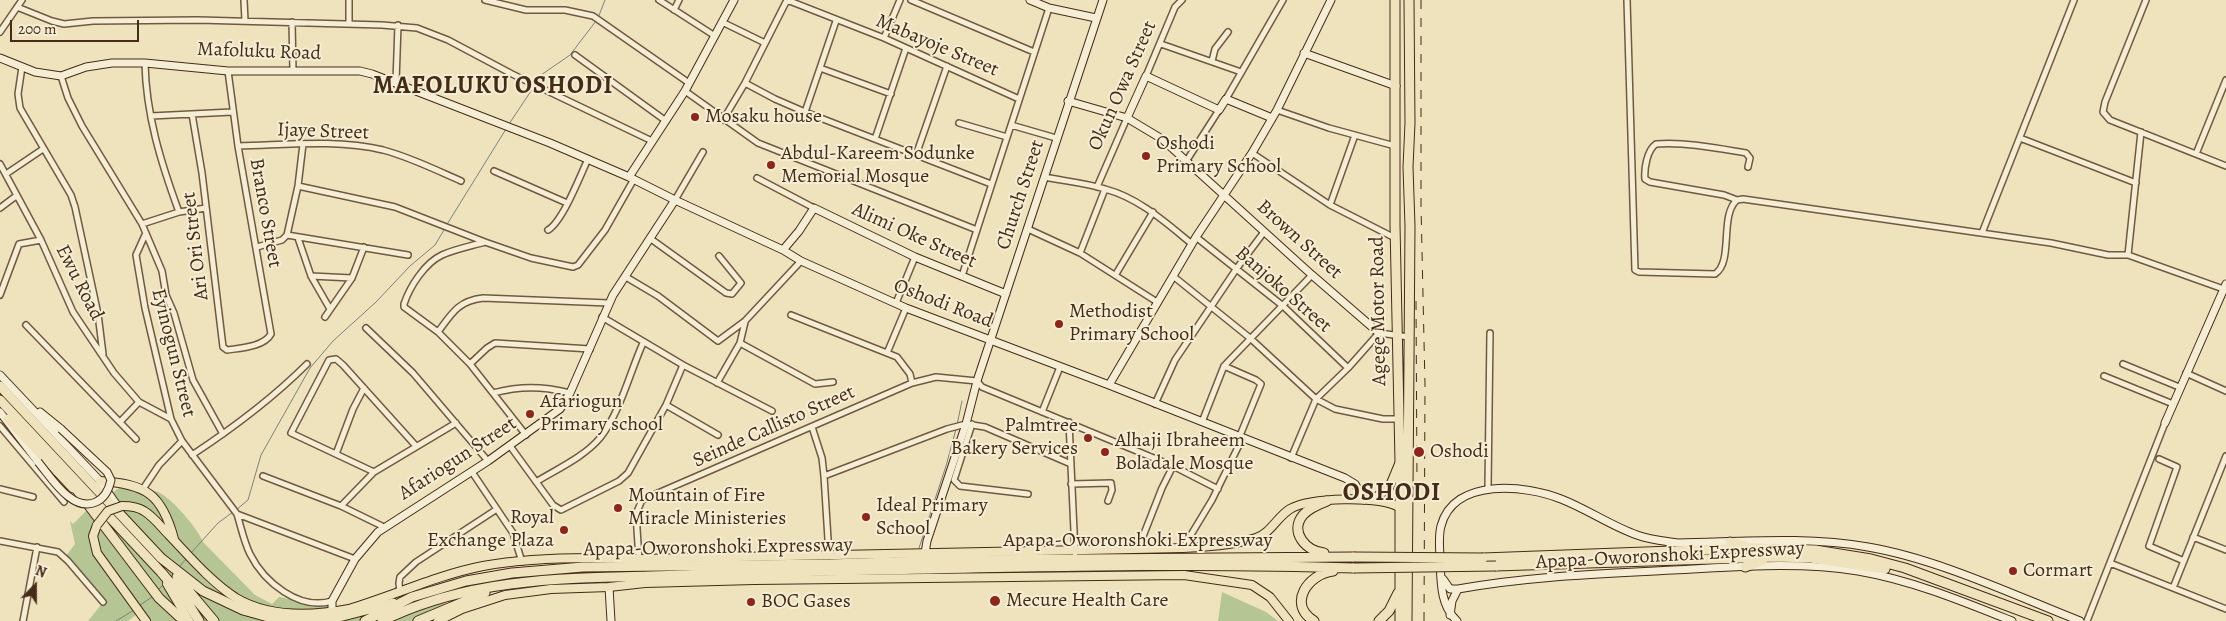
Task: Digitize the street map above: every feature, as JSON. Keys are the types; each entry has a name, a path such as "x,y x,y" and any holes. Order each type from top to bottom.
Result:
{"highway":[{"name":"Agege Motor Road","path":"1394,0 1396,335 1400,462 1400,621"},
{"name":"Agege Motor Road","path":"1407,621 1409,337 1408,0"},
{"path":"0,386 128,520 162,567"},
{"path":"0,400 214,621"},
{"path":"8,419 30,432"},
{"path":"8,419 85,501"},
{"path":"50,452 150,587 184,621"},
{"path":"1327,501 1303,515 1298,527 1304,545 1320,553 1354,557"},
{"path":"1730,542 1751,545"},
{"name":"Apapa-Oworonshoki Expressway","path":"366,621 412,597 466,582 512,573 583,567 1075,554 1483,558 1721,550 1751,545 1815,550 1871,559 1945,581 2048,621"},
{"path":"1744,567 1758,564 1773,557"},
{"name":"Apapa-Oworonshoki Expressway","path":"382,621 406,610 462,592 501,584 545,579 1248,564 1354,568 1496,566 1773,557 1811,558 1875,566 1967,595 2033,621"},
{"path":"1737,558 1758,564"},
{"path":"1314,621 1306,614 1302,600 1302,594 1313,578 1324,572 1354,568"},
{"path":"418,621 475,596 502,587 545,579"},
{"path":"175,580 204,591 243,610 272,618 297,621 327,620 368,611 412,597"},
{"path":"175,580 198,621"},
{"path":"1378,621 1390,611 1399,590"}],"main road":[{"path":"1373,499 1389,488 1400,462"},
{"path":"100,481 143,489 160,503 168,517 174,541"},
{"name":"Apapa-Oworonshoki Expressway","path":"146,621 97,553 93,536 101,517 108,511 122,506 130,506 145,511 222,588 238,599 256,607 292,614 332,612 349,609 449,575 483,566 522,562 607,558 639,559 926,553 1075,554 1183,548 1254,539 1272,527 1289,510 1298,505 1327,501 1373,499 1384,500 1399,506"},
{"name":"Apapa-Oworonshoki Expressway","path":"438,621 462,609 505,595 551,589 609,587 753,576 1184,576 1252,585 1270,597 1290,621"},
{"path":"175,580 189,621"}],"street":[{"path":"0,32 22,0"},
{"path":"244,0 245,21"},
{"path":"349,0 349,24"},
{"path":"485,0 526,10 576,11 592,16 689,83"},
{"path":"659,0 715,36"},
{"path":"674,10 680,0"},
{"path":"298,186 395,207 484,242 566,267 578,265 600,237 652,141 685,91 734,0"},
{"path":"723,120 745,83 787,0"},
{"name":"Mabayoje Street","path":"787,0 836,21 884,38 1019,99"},
{"path":"884,38 900,0"},
{"path":"911,0 1034,52"},
{"path":"1030,0 1049,8 1096,18"},
{"name":"Church Street","path":"926,553 927,541 977,381 1028,229 1068,101 1103,0"},
{"name":"Okun Owa Street","path":"1096,187 1161,44 1175,7 1182,0"},
{"path":"1187,160 1226,99 1282,0"},
{"path":"1109,385 1194,241 1252,153 1277,110 1331,0"},
{"path":"1627,0 1635,270 1644,273 1714,274 1718,272 1722,263 1730,208 1737,200"},
{"path":"1982,234 2074,0"},
{"path":"2146,0 2103,107 2105,117 2226,166"},
{"path":"17,7 64,24 93,21 245,21 417,28 448,40 652,141"},
{"path":"962,276 1049,8"},
{"path":"805,112 836,21"},
{"path":"292,22 293,71"},
{"path":"722,22 765,43"},
{"path":"396,82 398,26"},
{"path":"1212,61 1215,49 1228,32"},
{"path":"1161,44 1241,72"},
{"path":"875,139 906,48"},
{"path":"1304,53 1396,86"},
{"path":"575,55 666,121"},
{"name":"Mafoluku Road","path":"0,58 22,68 48,75 61,76 86,67 112,63 145,63 228,71 360,71 396,82 511,128"},
{"path":"145,63 145,82 155,142 179,212"},
{"path":"916,156 947,66"},
{"path":"22,68 18,101 43,149 71,195 75,207 98,314 103,357"},
{"path":"820,68 891,94"},
{"name":"Branco Street","path":"228,71 232,112 271,334 269,338 249,346"},
{"path":"61,76 68,98 82,126 142,224 145,235 162,271 166,295 174,313 193,380 223,434"},
{"path":"1146,76 1219,110"},
{"path":"2196,154 2226,80"},
{"path":"745,83 805,112 991,184"},
{"path":"685,91 723,120 758,143 888,193 977,230"},
{"path":"1226,99 1272,118"},
{"name":"Brown Street","path":"1068,101 1127,118 1162,139 1224,193 1312,275 1380,333"},
{"path":"1277,110 1395,146"},
{"path":"151,116 232,112"},
{"name":"Ari Ori Street","path":"192,114 223,347 227,350 249,346"},
{"path":"959,123 1007,137"},
{"path":"1011,125 1056,138"},
{"name":"Oshodi Road","path":"511,128 632,178 783,250 800,261 906,308 1109,385 1345,478 1355,484 1364,500"},
{"path":"2128,255 2141,132"},
{"path":"1330,205 1354,135"},
{"path":"2020,138 2136,183"},
{"path":"1748,167 1750,158 1746,154 1681,143 1656,144 1650,152 1645,174 1646,179 1650,182 1724,195 1737,200 2051,243 2108,255 2128,255 2225,288 2179,387 2087,621"},
{"path":"257,247 282,240 287,235 298,186 303,144"},
{"name":"Ijaye Street","path":"238,146 346,145 382,150 403,156 461,181"},
{"path":"6,174 43,149"},
{"path":"675,200 703,152"},
{"path":"1252,153 1330,205 1396,238"},
{"path":"548,230 554,226 567,203 588,159"},
{"name":"Ewu Road","path":"0,164 41,240 70,307 103,357 123,385 139,402 171,419"},
{"path":"494,171 567,203"},
{"name":"Banjoko Street","path":"1044,177 1105,189 1135,201 1153,212 1237,268 1282,306 1348,368"},
{"name":"Alimi Oke Street","path":"757,178 915,257 1006,294"},
{"path":"1080,253 1105,189"},
{"path":"0,208 16,196"},
{"name":"Afariogun Street","path":"332,612 332,601 355,559 384,527 472,472 526,435 560,408 570,393 609,302 675,200"},
{"path":"142,224 179,212 206,208"},
{"path":"783,250 799,231 814,208"},
{"path":"1116,274 1153,212"},
{"path":"1028,229 1080,253 1116,274 1157,302"},
{"path":"1155,404 1175,360 1237,268 1264,232"},
{"name":"Eyinogun Street","path":"145,235 136,255 145,308 171,419 182,441 237,514 355,559"},
{"path":"287,235 408,255"},
{"path":"298,238 311,276 330,309"},
{"path":"650,239 726,293 732,294 740,286 740,281 719,256"},
{"path":"0,295 19,244 41,240"},
{"path":"484,242 443,254 429,264 404,301 404,307 438,332 470,364 526,435"},
{"path":"324,317 352,278 364,248"},
{"path":"896,303 915,257"},
{"path":"626,277 658,296 716,340 725,337 745,322 800,261"},
{"path":"1202,422 1224,366 1312,275"},
{"path":"311,276 352,278"},
{"path":"1173,276 1250,338 1316,399 1335,409 1383,419 1398,420"},
{"path":"438,332 453,312 469,299 609,302"},
{"path":"887,353 906,308"},
{"path":"791,315 887,353 902,361 912,383"},
{"path":"602,317 643,343 772,412"},
{"path":"717,383 740,342 745,322"},
{"path":"26,325 136,438"},
{"path":"366,328 414,373 488,461"},
{"path":"1291,458 1316,399 1380,333 1409,337"},
{"path":"1488,488 1490,333"},
{"path":"740,342 815,384 832,382"},
{"path":"536,482 561,467 598,439 606,430 643,343"},
{"path":"470,364 487,348 495,344 590,349"},
{"path":"374,472 293,434 291,431 329,360 336,359 416,446"},
{"path":"192,455 223,434 283,387 307,364"},
{"path":"2123,364 2179,387"},
{"path":"510,446 559,510 619,481 628,474 666,405 683,365"},
{"path":"1183,548 1218,489 1241,438 1261,384 1224,366"},
{"path":"1042,412 1060,367"},
{"path":"2186,372 2226,391"},
{"path":"0,375 100,481 128,520"},
{"path":"2104,376 2173,404"},
{"name":"Seinde Callisto Street","path":"639,559 636,514 642,500 912,383 936,377 977,381"},
{"path":"977,381 982,387 1173,466 1218,489"},
{"path":"493,393 514,388 533,387 570,393"},
{"path":"336,454 353,409 364,388"},
{"path":"0,412 8,419 38,462 67,496 76,502 92,504 100,500 107,492 110,480 107,472 61,429 16,391"},
{"path":"120,422 139,402"},
{"path":"666,405 718,435"},
{"path":"1069,422 1075,554"},
{"path":"341,506 374,472 456,423"},
{"path":"824,476 963,425 985,427 1071,464"},
{"path":"963,425 954,480 956,483 960,486 1028,494"},
{"path":"0,426 64,502"},
{"path":"812,427 822,458 829,555"},
{"path":"143,489 159,465 182,441"},
{"path":"2173,588 2226,456"},
{"path":"2159,459 2177,467 2149,546 2184,561"},
{"path":"1138,549 1173,466"},
{"path":"472,472 514,533 522,562"},
{"path":"263,476 341,506 384,527"},
{"path":"1071,484 1111,483 1112,490 1108,502"},
{"name":"Apapa-Oworonshoki Expressway","path":"1450,615 1444,601 1441,574 1440,532 1444,518 1460,500 1488,488 1543,492 1563,499 1636,535 1657,540 1678,543 1730,542 1751,545 1812,541 1869,547 1955,573 2080,621"},
{"path":"0,489 33,497"},
{"path":"400,592 400,577 416,562 497,509"},
{"path":"237,514 249,554 258,567 273,582 294,598 310,602 332,601"},
{"path":"2193,537 2226,550"},
{"path":"0,541 36,547 62,554 103,602"},
{"path":"23,621 36,547"},
{"path":"2110,563 2226,609"},
{"name":"Apapa-Oworonshoki Expressway","path":"1758,564 1810,565 1878,575 1900,580 1996,618 2012,621"},
{"name":"Apapa-Oworonshoki Expressway","path":"1458,589 1561,576 1744,567"},
{"path":"1441,574 1446,586 1450,589 1458,589 1452,601 1450,615 1457,621"},
{"path":"609,587 611,621"}],"green space":[{"path":"119,488 161,493 189,521 203,542 255,595 272,604 279,597 371,614 444,603 458,612 439,621 142,621 137,614 128,621 88,621 104,601 66,556 75,544 70,521 73,524 87,510"},
{"path":"1222,592 1266,612 1278,621 1218,621"}],"waterway":[{"path":"598,18 605,0"},
{"path":"535,84 541,75 570,55 596,21"},
{"path":"509,124 533,88"},
{"path":"446,226 506,129"},
{"path":"236,510 248,500 261,455 310,368 333,341 376,302 410,266 435,245 444,230"},
{"path":"957,425 962,401"},
{"path":"919,548 956,429"},
{"path":"191,553 218,523 233,512"},
{"path":"178,568 187,558"},
{"path":"158,590 164,584"},
{"path":"139,606 152,597"},
{"path":"116,621 134,610"}],"railway":[{"path":"1421,0 1421,206 1425,385 1424,621"},
{"path":"1416,301 1417,481"}],"place":[{"name":"Mosaku house","path":"695,117"},
{"name":"Oshodi Primary School","path":"1146,156"},
{"name":"Abdul-Kareem Sodunke Memorial Mosque","path":"771,165"},
{"name":"Methodist Primary School","path":"1059,324"},
{"name":"Afariogun Primary school","path":"530,414"},
{"name":"Palmtree Bakery Services","path":"1088,438"},
{"name":"Alhaji Ibraheem Boladale Mosque","path":"1105,452"},
{"name":"Oshodi","path":"1419,452"},
{"name":"Mountain of Fire Miracle Ministeries","path":"618,508"},
{"name":"Ideal Primary School","path":"866,517"},
{"name":"Royal Exchange Plaza","path":"564,530"},
{"name":"Cormart","path":"2013,571"},
{"name":"Mecure Health Care","path":"995,601"},
{"name":"BOC Gases","path":"751,602"}],"district":[{"name":"MAFOLUKU OSHODI","path":"493,87"},
{"name":"OSHODI","path":"1392,494"}]}
